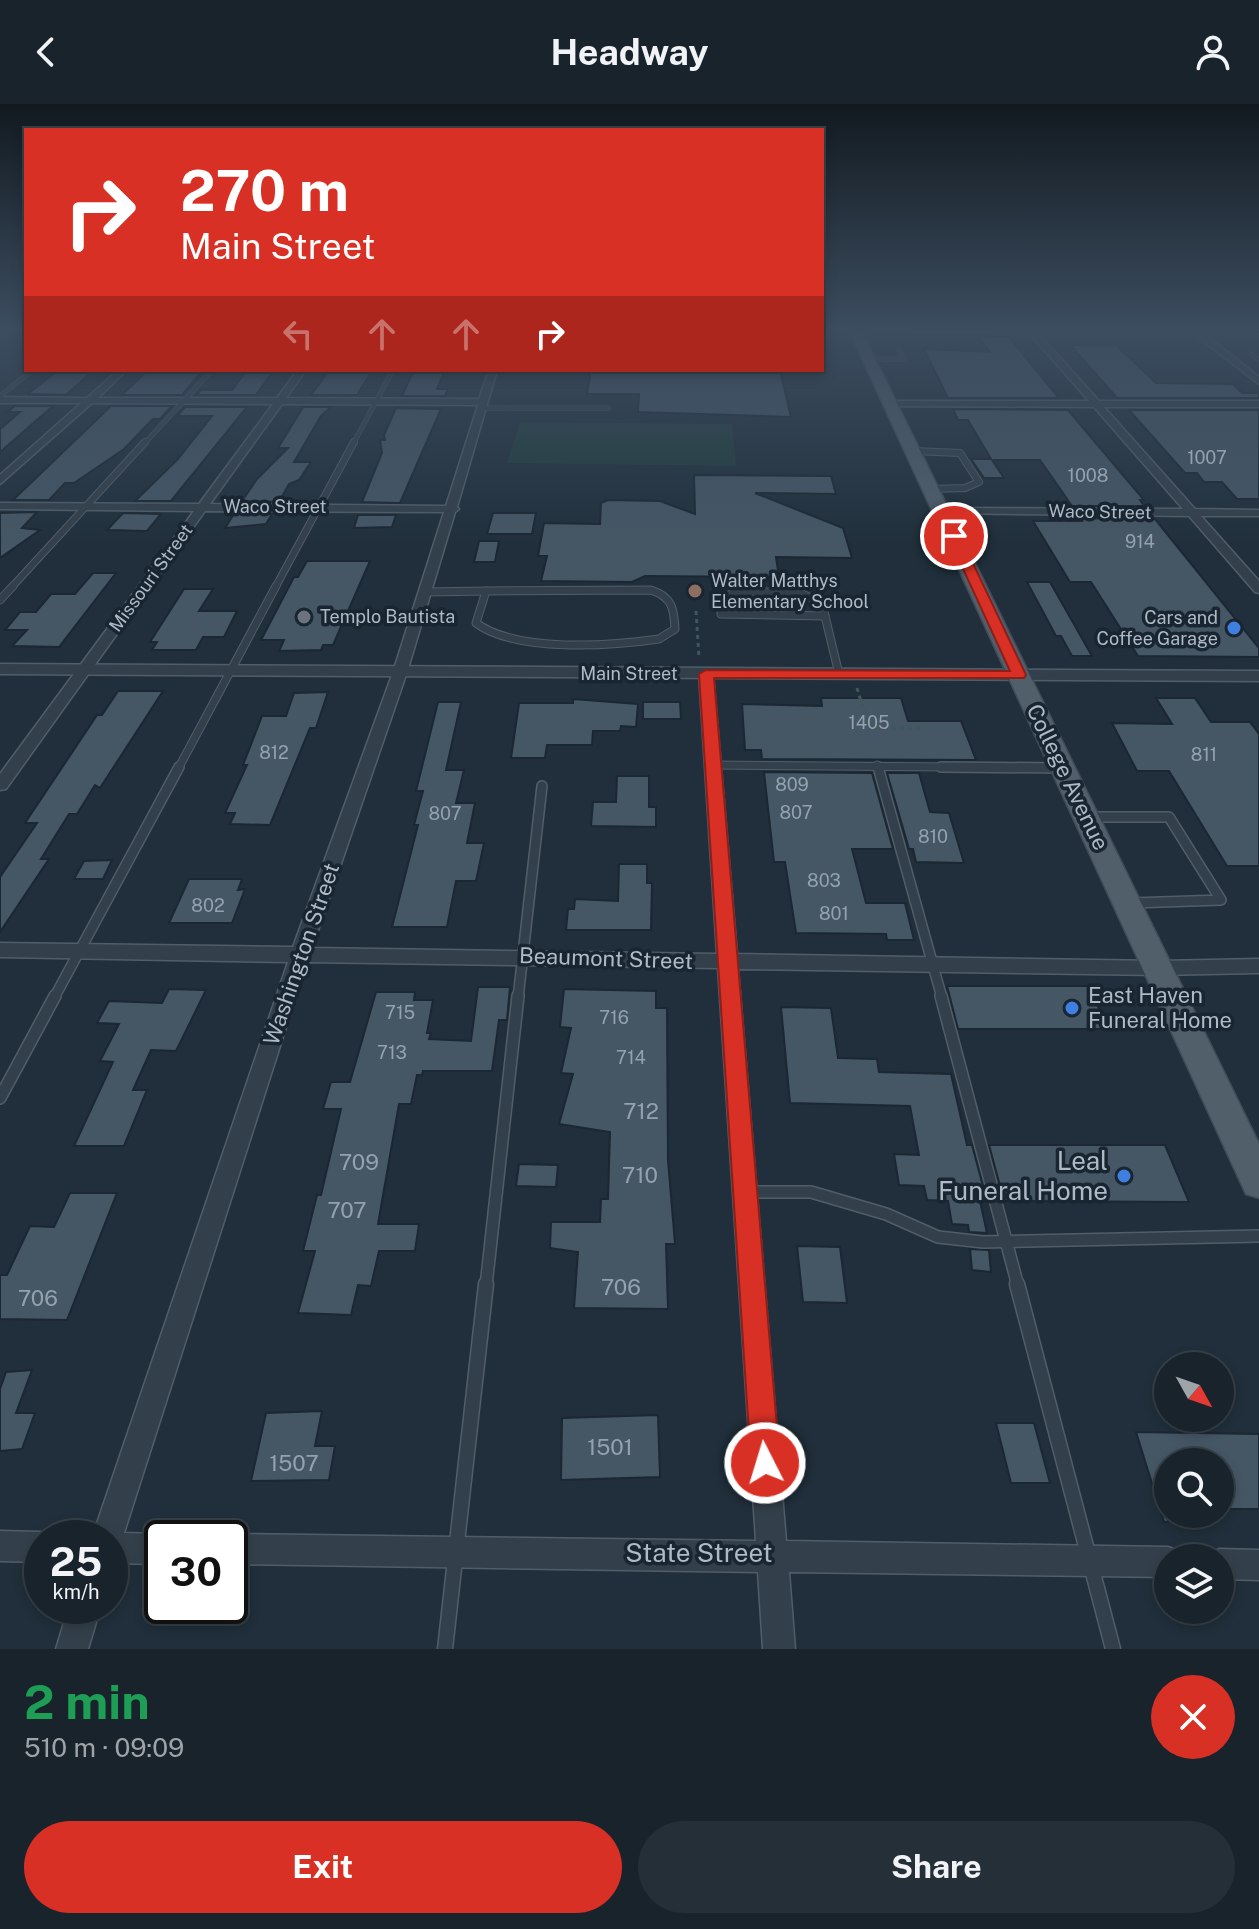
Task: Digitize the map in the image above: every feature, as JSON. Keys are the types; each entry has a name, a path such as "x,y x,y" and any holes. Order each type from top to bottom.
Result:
{"main road":[{"name":"College Avenue","path":"890,404 1128,904 1243,1137 1259,1182"}],"street":[{"path":"0,481 87,402"},
{"name":"Missouri Street","path":"0,785 279,402"},
{"path":"379,402 482,405"},
{"name":"Washington Street","path":"113,1520 300,954 400,672 453,509 483,402"},
{"path":"1096,403 1259,589"},
{"path":"890,404 1259,404"},
{"name":"Waco Street","path":"0,506 453,509"},
{"name":"Waco Street","path":"941,511 1259,513"},
{"name":"Main Street","path":"0,669 1259,676"},
{"path":"699,674 714,765 779,1649"},
{"name":"Beaumont Street","path":"0,950 1159,968 1259,966"},
{"path":"0,1546 24,1547"},
{"name":"State Street","path":"248,1549 1154,1561"},
{"path":"1234,1564 1259,1565"},
{"path":"72,1649 80,1624"}],"lane":[{"path":"0,600 182,402"},
{"path":"0,1098 375,402"},
{"path":"482,405 608,408"},
{"path":"913,451 960,453 965,456 979,482 965,488 931,489"},
{"path":"426,592 486,591 651,590 669,595 674,601 675,629 659,639 645,641 508,640 486,632 476,623 486,591"},
{"path":"825,616 727,616 721,614 721,600 734,592 798,592 816,598 825,616 846,674"},
{"path":"714,765 1064,768"},
{"path":"877,765 933,964 1113,1649"},
{"path":"445,1649 542,786"},
{"path":"1087,817 1169,817 1221,900 1128,904"},
{"path":"743,1192 811,1192 886,1214 911,1228 938,1237 1006,1241 1259,1236"}],"path":[{"path":"696,611 699,674"},
{"path":"846,674 869,728 924,728"}],"green space":[{"path":"520,422 732,424 736,466 507,463"}],"building":[{"path":"639,402 788,402 791,417 638,412"},
{"path":"15,406 53,406 0,452 0,429 20,412 7,412"},
{"path":"111,406 172,406 160,419 153,419 124,449 74,483 65,483 49,500 13,500"},
{"path":"185,407 247,407 171,501 135,501 177,460 212,416 177,416"},
{"path":"303,407 331,407 321,416 294,462 311,462 299,480 289,484 279,502 242,501 257,479 288,448 278,448"},
{"path":"396,408 441,409 400,503 362,502 382,453 380,440 385,440 384,435"},
{"path":"953,409 1068,410 1144,500 1140,500 1144,506 1072,506 1040,460 992,460 1004,478 984,478 971,459 991,459 968,420 958,420"},
{"path":"1129,410 1259,410 1259,499 1237,499 1222,482 1204,482 1197,473 1185,473"},
{"path":"694,475 831,476 836,494 755,493 843,528 852,558 776,557 779,577 645,576 632,582 541,581 547,556 538,556 544,523 600,524 601,503 608,500 660,501 695,514"},
{"path":"37,512 22,528 40,530 0,558 0,513"},
{"path":"123,513 161,514 147,531 107,530"},
{"path":"493,513 536,513 532,534 487,534"},
{"path":"234,514 272,514 266,524 225,528"},
{"path":"358,515 396,515 392,527 354,528"},
{"path":"1080,518 1155,519 1259,648 1259,657 1138,656 1091,582 1070,582 1033,521 1082,521"},
{"path":"479,541 499,541 495,562 474,562"},
{"path":"307,561 370,561 333,645 323,645 321,650 279,651 284,640 261,640 294,577 298,577"},
{"path":"93,573 116,573 59,647 12,646 27,630 5,630 20,612 36,612 51,594 75,594"},
{"path":"1027,582 1050,582 1092,656 1072,656 1061,636 1056,636"},
{"path":"184,589 213,589 199,611 237,611 224,637 203,637 196,650 152,650 157,642 150,642"},
{"path":"118,691 163,691 100,788 95,785 77,814 69,814 41,859 49,859 0,932 0,877 37,823 25,823 97,715 102,715"},
{"path":"328,692 316,728 310,728 270,825 230,824 235,813 225,813 247,765 243,765 262,716 286,716 294,693"},
{"path":"821,698 901,698 908,721 961,721 976,760 762,759 761,750 745,750 742,704 822,706"},
{"path":"1156,698 1195,698 1211,722 1250,722 1259,734 1259,866 1227,866 1169,771 1137,771 1112,723 1172,724"},
{"path":"573,699 638,704 636,727 621,726 620,731 593,731 592,745 547,745 545,758 511,758 519,703 573,703"},
{"path":"438,702 461,702 446,770 464,770 456,803 475,803 467,843 484,843 476,881 456,881 447,927 392,927 418,825 414,825 423,791 416,791"},
{"path":"643,702 680,702 681,719 643,719"},
{"path":"764,772 872,773 893,849 852,849 866,903 905,903 914,940 887,940 886,934 796,933 785,862 774,862"},
{"path":"887,773 919,773 930,812 949,813 964,863 916,862 913,849 909,849"},
{"path":"617,776 649,776 649,807 656,807 656,827 591,826 593,802 616,802"},
{"path":"112,860 103,879 74,879 84,861"},
{"path":"619,864 647,864 647,883 652,883 651,930 566,930 568,909 574,909 575,899 618,901"},
{"path":"189,879 242,879 238,890 245,889 232,923 169,923"},
{"path":"947,986 1090,986 1107,1029 958,1029"},
{"path":"478,987 510,987 507,1020 499,1020 492,1071 423,1071 422,1075 417,1075 411,1104 399,1104 378,1224 419,1224 415,1251 379,1251 371,1286 358,1285 351,1315 298,1313 315,1251 303,1251 317,1195 321,1195 341,1109 323,1109 331,1082 350,1082 376,992 415,992 414,1000 433,1000 427,1033 431,1033 429,1039 471,1041"},
{"path":"169,989 206,990 176,1051 151,1050 133,1090 147,1090 124,1146 74,1146 113,1062 100,1061 119,1024 97,1023 109,1001 162,1003"},
{"path":"564,989 656,991 656,1008 667,1008 668,1160 675,1244 666,1244 668,1309 574,1308 578,1252 550,1248 551,1222 600,1222 601,1199 608,1199 610,1132 559,1124 573,1074 561,1073 571,1028 560,1027"},
{"path":"781,1007 831,1008 838,1058 877,1059 879,1072 951,1074 967,1145 972,1145 987,1201 980,1201 987,1233 969,1232 968,1225 952,1224 948,1201 927,1200 924,1186 899,1185 894,1154 919,1155 910,1106 790,1103"},
{"path":"989,1145 1165,1145 1189,1202 1004,1201"},
{"path":"519,1164 558,1165 556,1187 516,1186"},
{"path":"70,1193 117,1193 67,1320 0,1319 0,1275 7,1275 30,1226 54,1227"},
{"path":"797,1246 840,1247 847,1303 803,1302"},
{"path":"970,1249 989,1250 991,1272 972,1270"},
{"path":"32,1370 16,1413 35,1413 22,1449 0,1451 0,1389 6,1372"},
{"path":"322,1411 315,1446 335,1446 329,1480 251,1481 266,1413"},
{"path":"658,1415 660,1477 561,1480 562,1418"},
{"path":"996,1423 1034,1423 1050,1483 1011,1483"},
{"path":"1136,1432 1259,1434 1259,1509 1234,1509 1234,1448 1154,1448 1154,1490"}],"place":[{"name":"Walter Matthys Elementary School","path":"695,591"},
{"name":"Templo Bautista","path":"304,617"},
{"name":"Cars and Coffee Garage","path":"1234,628"},
{"name":"East Haven Funeral Home","path":"1072,1008"},
{"name":"Leal Funeral Home","path":"1124,1176"}],"route":[{"path":"765,1463 706,674 1019,675 954,536"}]}
